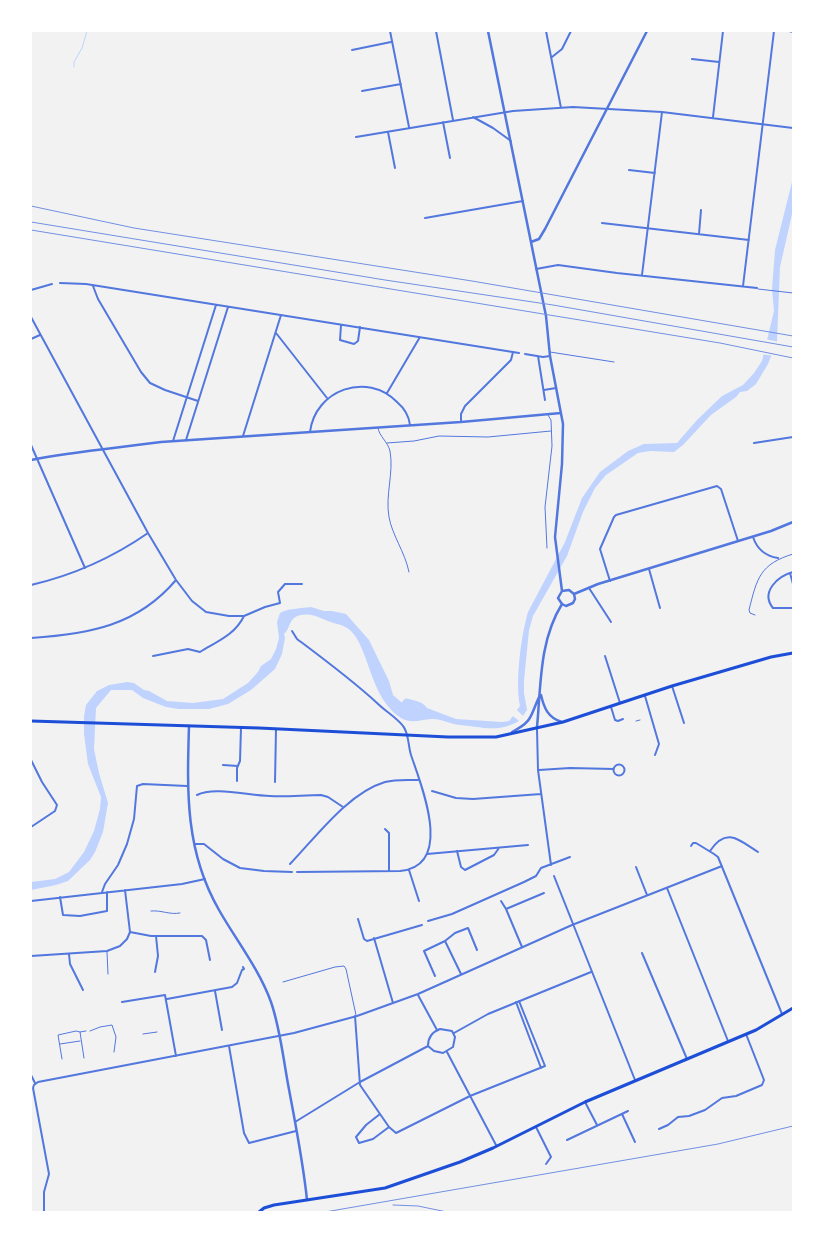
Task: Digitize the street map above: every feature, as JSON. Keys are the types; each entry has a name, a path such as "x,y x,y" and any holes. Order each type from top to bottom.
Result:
{"main road":[{"path":"31,721 483,738 507,736 563,722 672,686 771,657 793,653"},
{"path":"259,1212 267,1206 385,1188 460,1162 496,1147 585,1102 770,1023 793,1008"}],"street":[{"path":"390,31 409,128"},
{"path":"436,31 453,120"},
{"path":"488,31 546,316 550,354 561,413 563,439 555,526 556,553 562,591"},
{"path":"546,31 561,108"},
{"path":"552,57 562,49 571,31"},
{"path":"531,242 539,239 545,229 647,31"},
{"path":"712,117 723,31"},
{"path":"743,286 774,31"},
{"path":"352,50 392,42"},
{"path":"692,58 719,62"},
{"path":"362,91 401,84"},
{"path":"356,137 453,120 561,108 608,108 662,112 793,128"},
{"path":"642,275 662,112"},
{"path":"473,118 493,128 511,141"},
{"path":"443,122 450,158"},
{"path":"388,132 395,168"},
{"path":"629,170 655,173"},
{"path":"425,218 522,202"},
{"path":"699,234 701,210"},
{"path":"602,222 749,240"},
{"path":"536,269 558,265 617,274 642,275 793,293"},
{"path":"60,283 93,286 519,353"},
{"path":"31,290 52,284"},
{"path":"93,286 98,299 145,378 158,388 198,401"},
{"path":"173,441 216,305"},
{"path":"186,440 228,307"},
{"path":"243,436 281,315"},
{"path":"31,317 148,533 176,580 192,601 204,610 219,615 244,616 280,603 278,592 284,584 302,584"},
{"path":"341,325 339,339 355,344 358,342 360,327"},
{"path":"276,332 327,398"},
{"path":"31,340 41,335"},
{"path":"387,394 420,337"},
{"path":"461,422 461,414 465,406 511,360 513,352"},
{"path":"525,354 538,356 550,354 614,362"},
{"path":"538,356 545,400"},
{"path":"310,432 314,414 320,404 341,391 358,387 371,387 387,394 403,409 410,425"},
{"path":"544,390 556,388"},
{"path":"31,460 68,453 173,441 461,422 561,413"},
{"path":"548,415 551,420 551,465 545,507 548,548"},
{"path":"378,427 378,433 387,443 391,466 388,517 405,557 409,572"},
{"path":"387,443 414,441 439,436 488,437 551,431"},
{"path":"754,444 793,437"},
{"path":"31,445 85,568"},
{"path":"610,581 600,549 616,515 717,486 721,489 738,541"},
{"path":"574,594 610,581 754,537 793,522"},
{"path":"31,585 85,568 117,553 148,533"},
{"path":"754,537 759,549 772,557 778,558 793,554"},
{"path":"755,615 750,613 750,610 756,582 766,568 778,558"},
{"path":"649,569 660,608"},
{"path":"793,584 791,572 776,580 771,588 769,601 773,608 793,608"},
{"path":"31,638 86,632 121,621 147,609 176,580"},
{"path":"589,588 611,622"},
{"path":"569,590 574,594 574,601 571,604 566,606 559,601 558,596 562,591 569,590"},
{"path":"551,864 538,770 537,729 547,635 562,604"},
{"path":"153,656 188,649 200,652 231,634 244,616"},
{"path":"292,631 296,638 350,679 405,728 410,752 430,815 427,854 420,864 409,870 297,872"},
{"path":"605,656 620,703"},
{"path":"672,686 684,723"},
{"path":"540,693 547,713 563,722"},
{"path":"507,736 528,722 540,693"},
{"path":"644,696 659,744 655,755"},
{"path":"610,707 615,720 623,719"},
{"path":"646,718 651,716"},
{"path":"636,721 640,720"},
{"path":"190,726 187,786 193,844 218,909 257,973 271,1003 295,1122 307,1200"},
{"path":"237,781 241,728"},
{"path":"275,782 276,729"},
{"path":"31,760 57,805 55,810 31,828"},
{"path":"223,765 238,766"},
{"path":"616,765 624,766 624,771 621,775 615,774 614,769 616,765"},
{"path":"538,770 614,769"},
{"path":"290,864 344,807 360,794 379,784 398,780 420,780"},
{"path":"102,892 118,865 127,844 134,819 137,786 143,784 187,786"},
{"path":"197,795 202,792 215,791 268,796 321,795 344,807"},
{"path":"432,791 456,798 473,799 541,794"},
{"path":"385,829 389,833 389,871"},
{"path":"710,851 719,840 731,837 758,852"},
{"path":"690,846 696,843 717,856 783,1015"},
{"path":"193,844 204,844 222,860 240,868 292,872"},
{"path":"427,854 528,846"},
{"path":"457,852 460,866 465,870 494,855 499,848"},
{"path":"428,921 452,914 536,876 541,868 570,858"},
{"path":"35,1083 279,1036 356,1016 418,994 572,925 722,866"},
{"path":"636,867 647,895"},
{"path":"409,870 419,901"},
{"path":"554,876 635,1080"},
{"path":"31,901 205,879"},
{"path":"667,888 728,1042"},
{"path":"31,956 107,951 122,944 130,932 125,890"},
{"path":"60,897 63,915 80,916 107,911 107,892"},
{"path":"506,910 544,893"},
{"path":"501,901 522,947"},
{"path":"151,911 161,910 168,914 180,914"},
{"path":"358,919 364,939 367,941 422,925"},
{"path":"434,920 435,924"},
{"path":"434,976 424,951 445,941 455,933 468,928 477,950"},
{"path":"130,932 156,936 202,936 206,940 210,960"},
{"path":"155,972 158,956 156,936"},
{"path":"374,938 393,1003"},
{"path":"445,941 461,974"},
{"path":"107,951 108,974"},
{"path":"642,953 687,1059"},
{"path":"69,954 70,964 83,990"},
{"path":"283,982 344,966 356,1016 360,1087 389,1127 396,1133 470,1096 545,1066 520,1001"},
{"path":"166,999 235,985 243,968"},
{"path":"454,1033 488,1014 591,972"},
{"path":"215,990 222,1030"},
{"path":"418,994 436,1030"},
{"path":"122,1002 165,995 176,1056"},
{"path":"516,1002 541,1068"},
{"path":"90,1030 112,1025 116,1037 114,1052"},
{"path":"295,1122 360,1082 428,1046 430,1037 436,1030 446,1029 454,1033"},
{"path":"167,1030 172,1030"},
{"path":"62,1059 58,1034 86,1031"},
{"path":"80,1032 84,1058"},
{"path":"143,1034 157,1032"},
{"path":"428,1046 436,1052 447,1052 455,1043 454,1033"},
{"path":"659,1129 678,1117 689,1116 705,1110 724,1097 736,1096 762,1085 764,1080 746,1034"},
{"path":"59,1044 81,1041"},
{"path":"229,1046 244,1133 249,1143 296,1131"},
{"path":"447,1052 496,1147"},
{"path":"116,1062 117,1067"},
{"path":"86,1068 87,1072"},
{"path":"31,1075 35,1083 33,1088 49,1174 44,1192 44,1212"},
{"path":"585,1102 597,1125"},
{"path":"566,1140 628,1111"},
{"path":"380,1114 366,1125 356,1137 359,1143 373,1139 389,1127"},
{"path":"622,1114 635,1142"},
{"path":"536,1127 551,1157 546,1164"}],"water":[{"path":"793,178 793,210 780,267 777,341 768,364 756,384 747,391 740,392 711,415 674,452 650,451 638,453 606,475 595,488 583,512 567,556 533,616 529,630 524,681 527,710 523,716 517,710 520,706 518,672 528,612 565,542 582,498 600,472 628,451 644,444 677,443 722,396 743,385 762,361 774,311 772,289 775,250"},
{"path":"311,607 346,614 369,640 389,681 393,695 401,702 406,702 423,709 427,708 456,719 502,722 509,721 513,716 519,721 504,727 490,728 434,719 405,720 393,712 382,698 360,645 351,631 345,626 316,616 297,616 292,620 284,634 282,654 275,669 251,690 228,704 209,709 179,709 166,707 143,698 132,690 111,690 96,708 94,749 108,803 103,832 95,852 90,860 68,881 31,890 31,882 55,879 69,872 84,852 94,831 101,797 88,764 84,716 86,705 97,691 109,685 127,682 134,683 167,701 193,703 223,699 248,683 261,666 271,659 279,638 277,622 280,613"}],"pier":[{"path":"765,339 779,342 774,356 761,354"}],"waterway":[{"path":"74,67 74,62 82,48 87,31"},
{"path":"402,706 406,701 416,703 424,708 427,715"}],"tram line":[{"path":"31,206 134,228 472,281 793,336"}],"railway":[{"path":"31,222 385,280 553,305 793,347"},
{"path":"31,230 720,343 793,358"},
{"path":"325,1212 718,1144 793,1126"},
{"path":"393,1205 418,1206 447,1212"}]}
